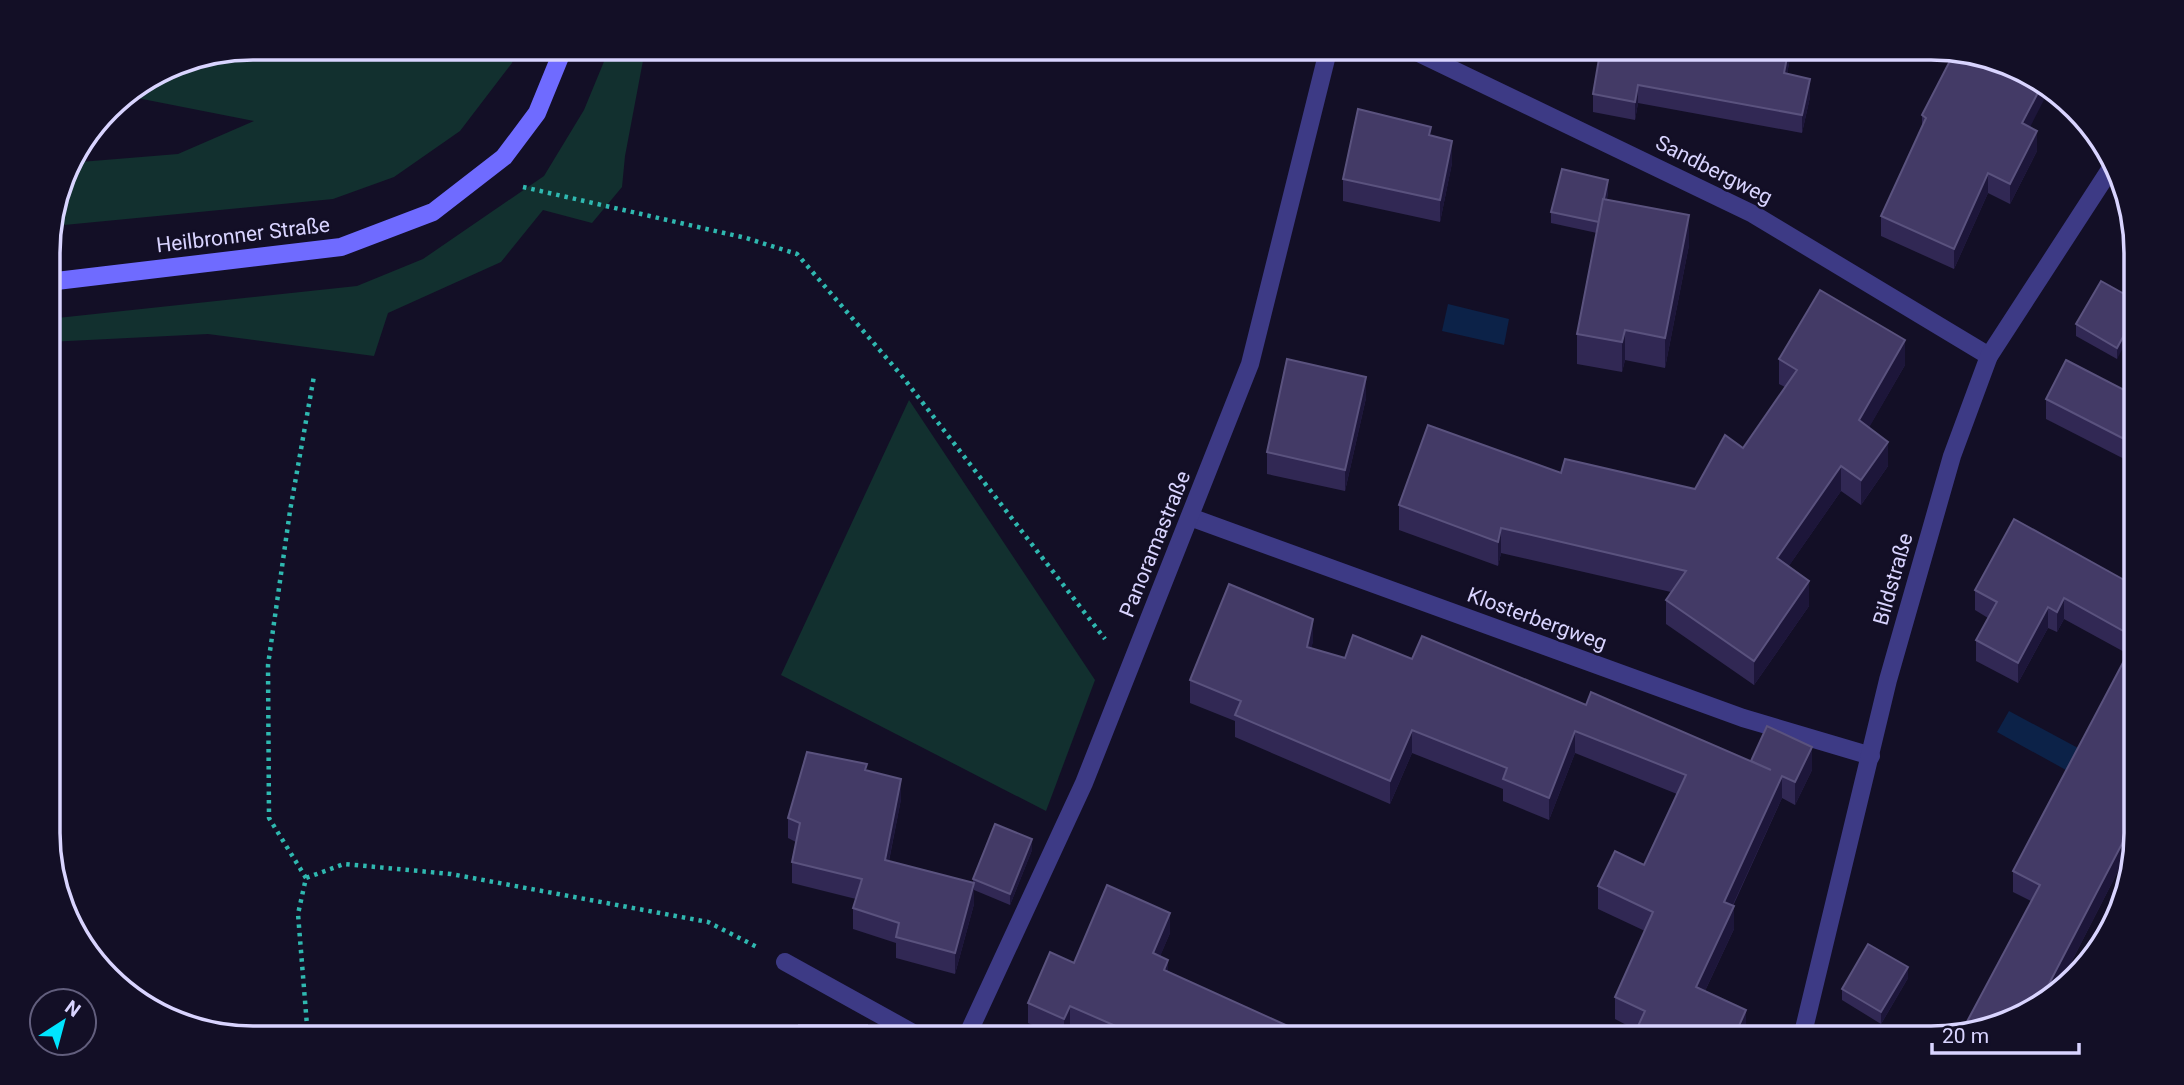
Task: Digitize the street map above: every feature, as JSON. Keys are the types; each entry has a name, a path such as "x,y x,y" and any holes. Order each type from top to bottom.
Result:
{"main road":[{"name":"Heilbronner Straße","path":"60,281 341,247 433,212 504,157 537,113 559,60"}],"street":[{"name":"Panoramastraße","path":"972,1026 1084,783 1250,364 1326,60"},
{"name":"Sandbergweg","path":"1433,60 1753,214 1989,356"},
{"name":"Bildstraße","path":"1805,1025 1888,680 1952,456 1989,356 2107,173"},
{"name":"Klosterbergweg","path":"1190,517 1742,718 1871,756"},
{"path":"785,962 900,1026"}],"path":[{"path":"477,177 746,238 797,254 902,376 1129,670"},
{"path":"308,1026 298,914 306,878 269,818 268,665 290,511 314,376"},
{"path":"306,878 344,863 451,874 708,922 785,962"}],"green space":[{"path":"513,60 460,131 394,177 333,199 64,225 66,203 82,162 178,154 254,121 137,98 167,79 203,66 227,61"},
{"path":"605,60 643,60 625,156 622,187 592,223 543,210 501,262 388,313 374,356 208,334 60,341 60,318 357,286 423,259 544,176 584,110"},
{"path":"909,400 1095,680 1046,811 781,675"}],"water":[{"path":"1448,304 1509,319 1504,345 1442,331"},
{"path":"2009,711 2078,748 2066,770 1997,732"}],"building":[{"path":"1599,60 1786,60 1784,73 1810,79 1802,115 1638,85 1635,102 1593,94"},
{"path":"1950,61 1993,70 2017,79 2038,92 2022,123 2037,131 2010,184 1988,173 1954,249 1881,216 1926,118 1922,115"},
{"path":"1358,109 1431,127 1429,135 1452,141 1440,200 1343,179"},
{"path":"1562,169 1608,180 1599,222 1551,212"},
{"path":"1603,199 1689,215 1665,338 1625,330 1622,342 1577,334"},
{"path":"2101,281 2124,294 2124,335 2117,348 2076,324"},
{"path":"1820,290 1905,340 1859,420 1888,442 1861,480 1841,466 1777,558 1809,581 1754,661 1666,600 1686,571 1501,528 1498,542 1399,505 1428,425 1561,473 1565,459 1695,489 1725,435 1743,448 1797,370 1779,359"},
{"path":"1287,359 1366,377 1345,470 1267,452"},
{"path":"2066,360 2124,390 2124,439 2046,399"},
{"path":"2014,519 2124,580 2124,631 2064,598 2057,612 2048,607 2018,663 1976,640 1997,602 1975,590"},
{"path":"1229,584 1313,619 1307,647 1345,658 1353,635 1412,659 1422,636 1586,705 1591,692 1771,770 1751,761 1767,726 1812,747 1795,782 1782,776 1724,902 1734,906 1696,987 1746,1010 1739,1025 1638,1025 1645,1011 1615,997 1653,912 1598,886 1615,851 1644,865 1686,775 1575,731 1549,798 1503,779 1507,768 1412,730 1390,781 1235,715 1241,701 1190,680"},
{"path":"2124,661 2124,841 2048,987 2017,1006 1967,1022 2040,885 2013,871"},
{"path":"807,752 867,764 865,770 901,779 885,860 974,883 955,953 896,937 899,923 853,908 862,879 792,862 800,823 788,818"},
{"path":"995,824 1032,839 1010,894 973,879"},
{"path":"1107,885 1170,913 1153,953 1168,960 1164,970 1287,1025 1114,1025 1070,1006 1064,1019 1028,1003 1050,952 1074,963"},
{"path":"1868,944 1908,967 1881,1012 1842,989"},
{"path":"799,1025 867,1025 867,1026"}]}
